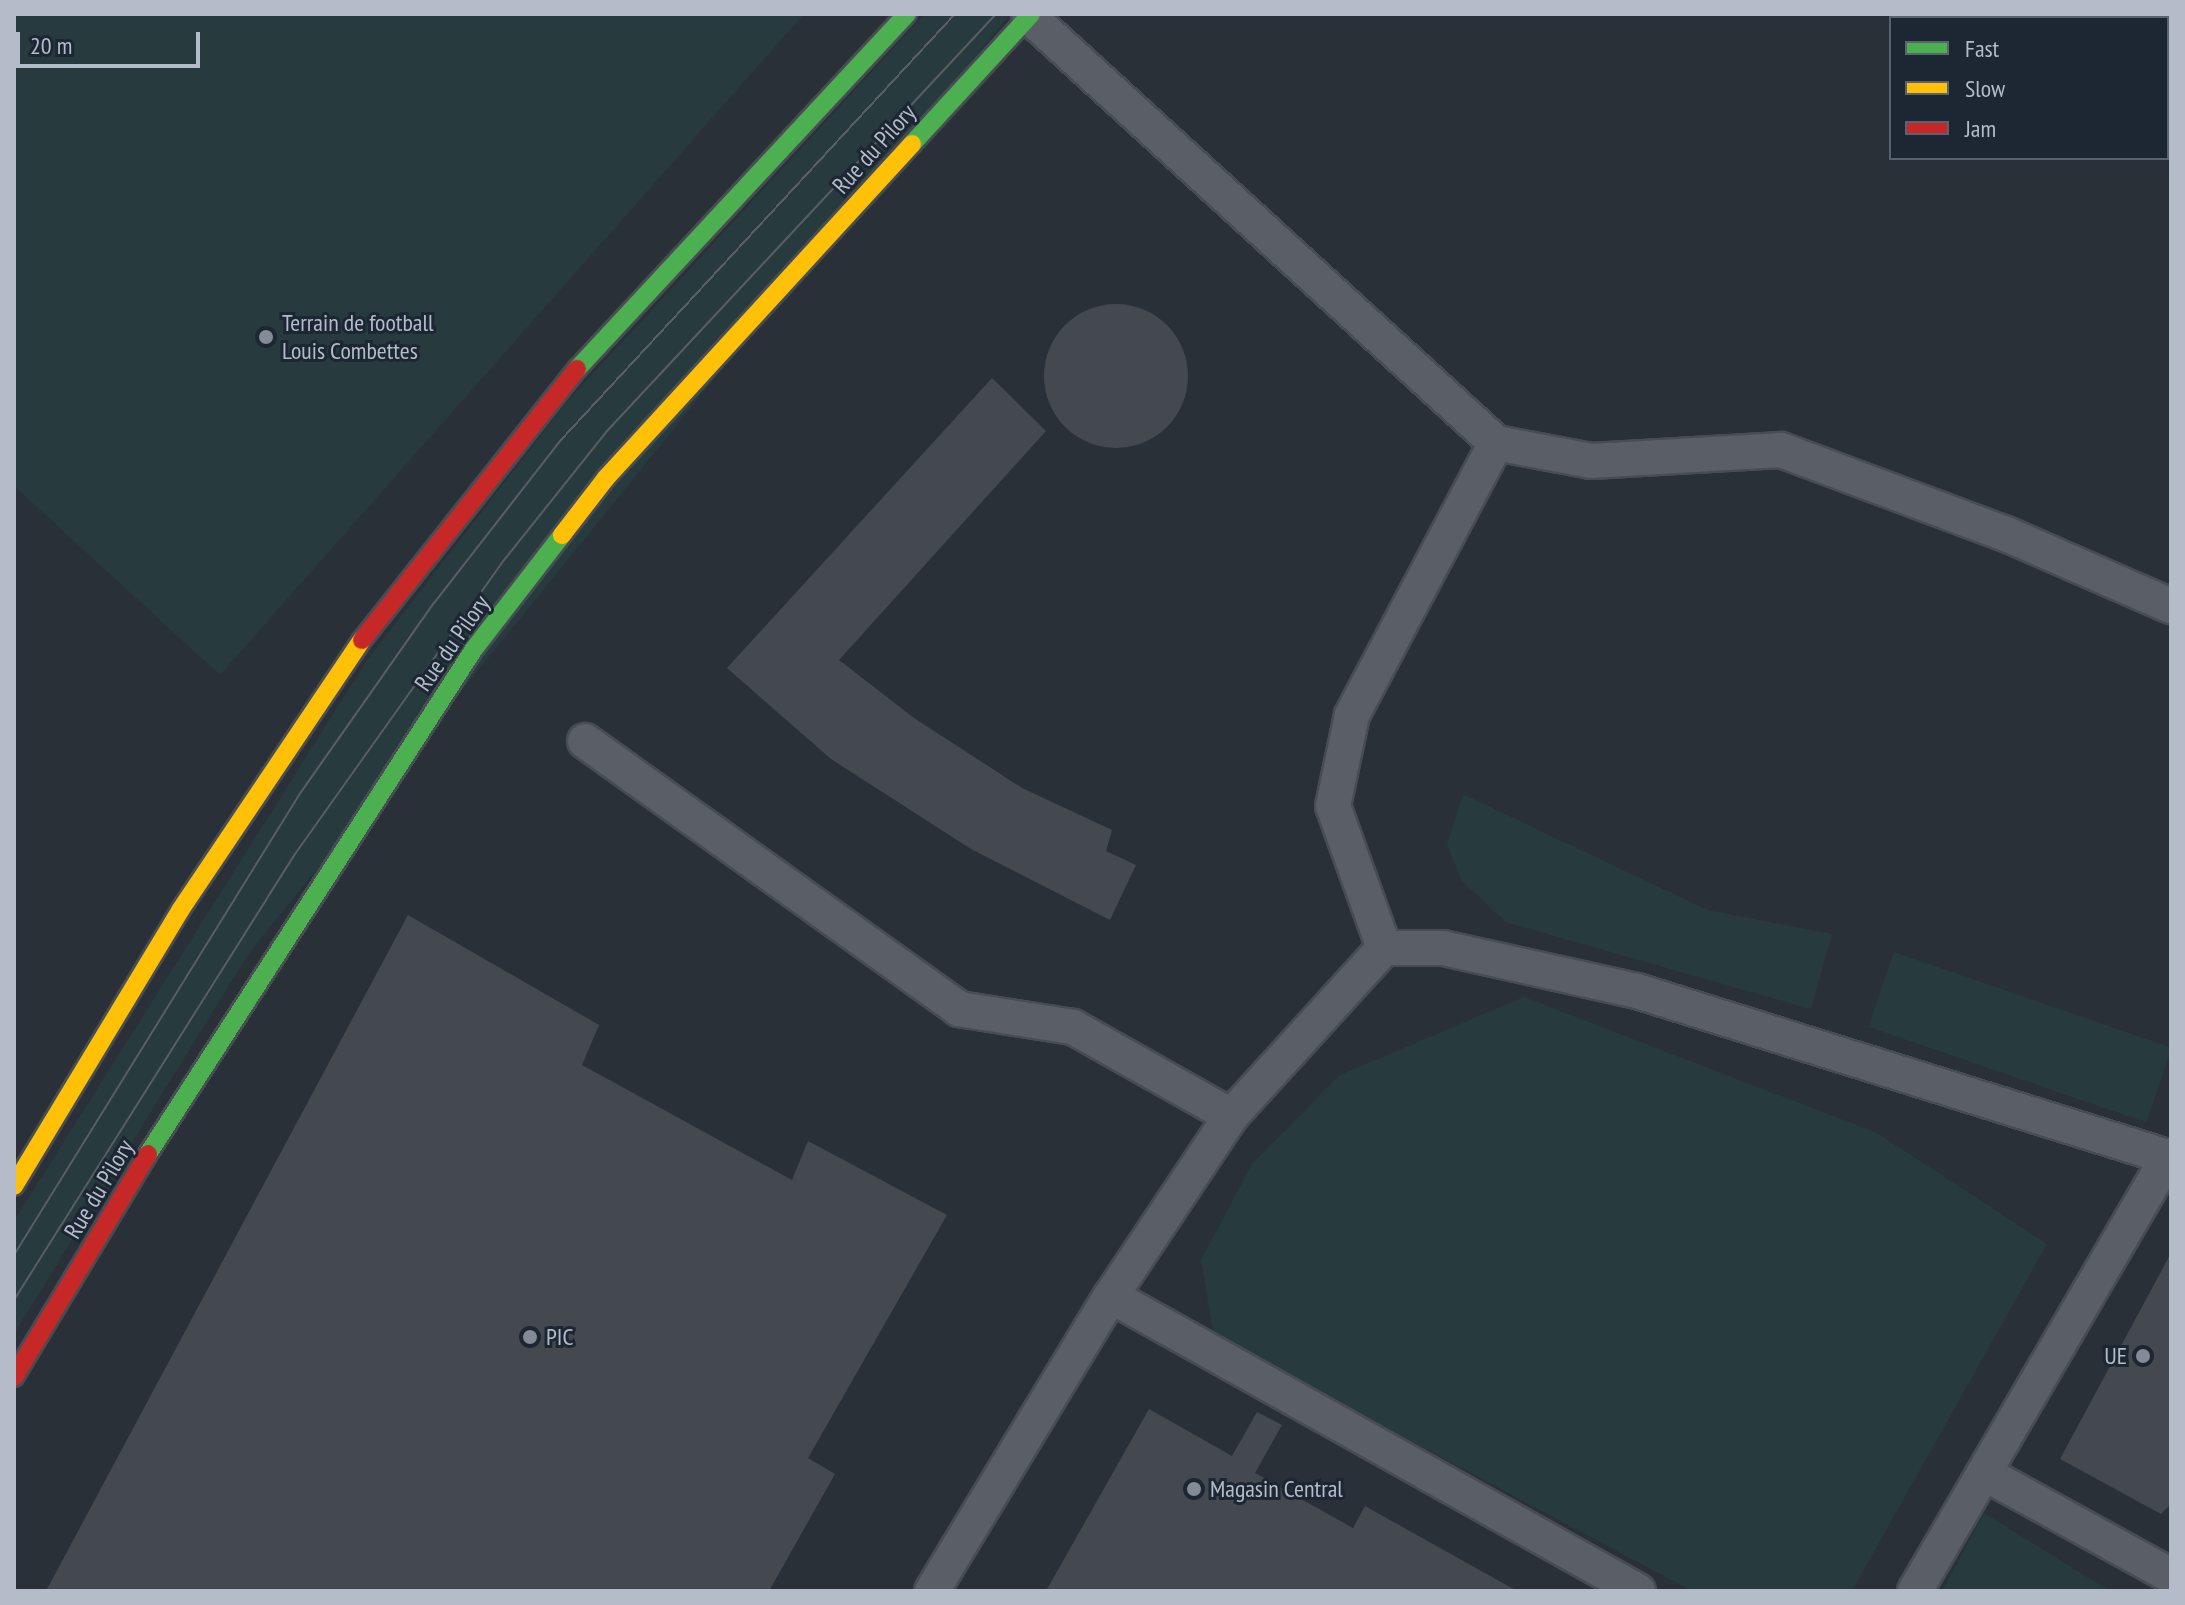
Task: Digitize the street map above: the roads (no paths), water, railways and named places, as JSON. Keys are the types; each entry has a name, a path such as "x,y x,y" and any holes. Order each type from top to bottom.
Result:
{"main road":[{"path":"14,1186 181,909 361,642 547,402 907,14"},
{"name":"Rue du Pilory","path":"14,1377 211,1049 474,649 606,478 1030,15"}],"lane":[{"path":"1030,15 1496,443 1591,461 1781,450 2006,534 2171,606"},
{"path":"1384,948 1333,806 1352,715 1496,443"},
{"path":"585,741 959,1009 1073,1027 1231,1116"},
{"path":"932,1591 1111,1296 1231,1116 1384,948 1443,948 1637,991 2170,1158 1915,1591"},
{"path":"1111,1296 1638,1591"},
{"path":"1984,1473 2171,1576"}],"tram line":[{"path":"14,1255 301,792 434,603 560,441 955,14"},
{"path":"14,1300 295,854 504,560 607,431 996,14"}],"place":[{"name":"Terrain de football Louis Combettes","path":"266,337"},
{"name":"PIC","path":"530,1337"},
{"name":"UE","path":"2143,1356"},
{"name":"Magasin Central","path":"1194,1489"}]}
